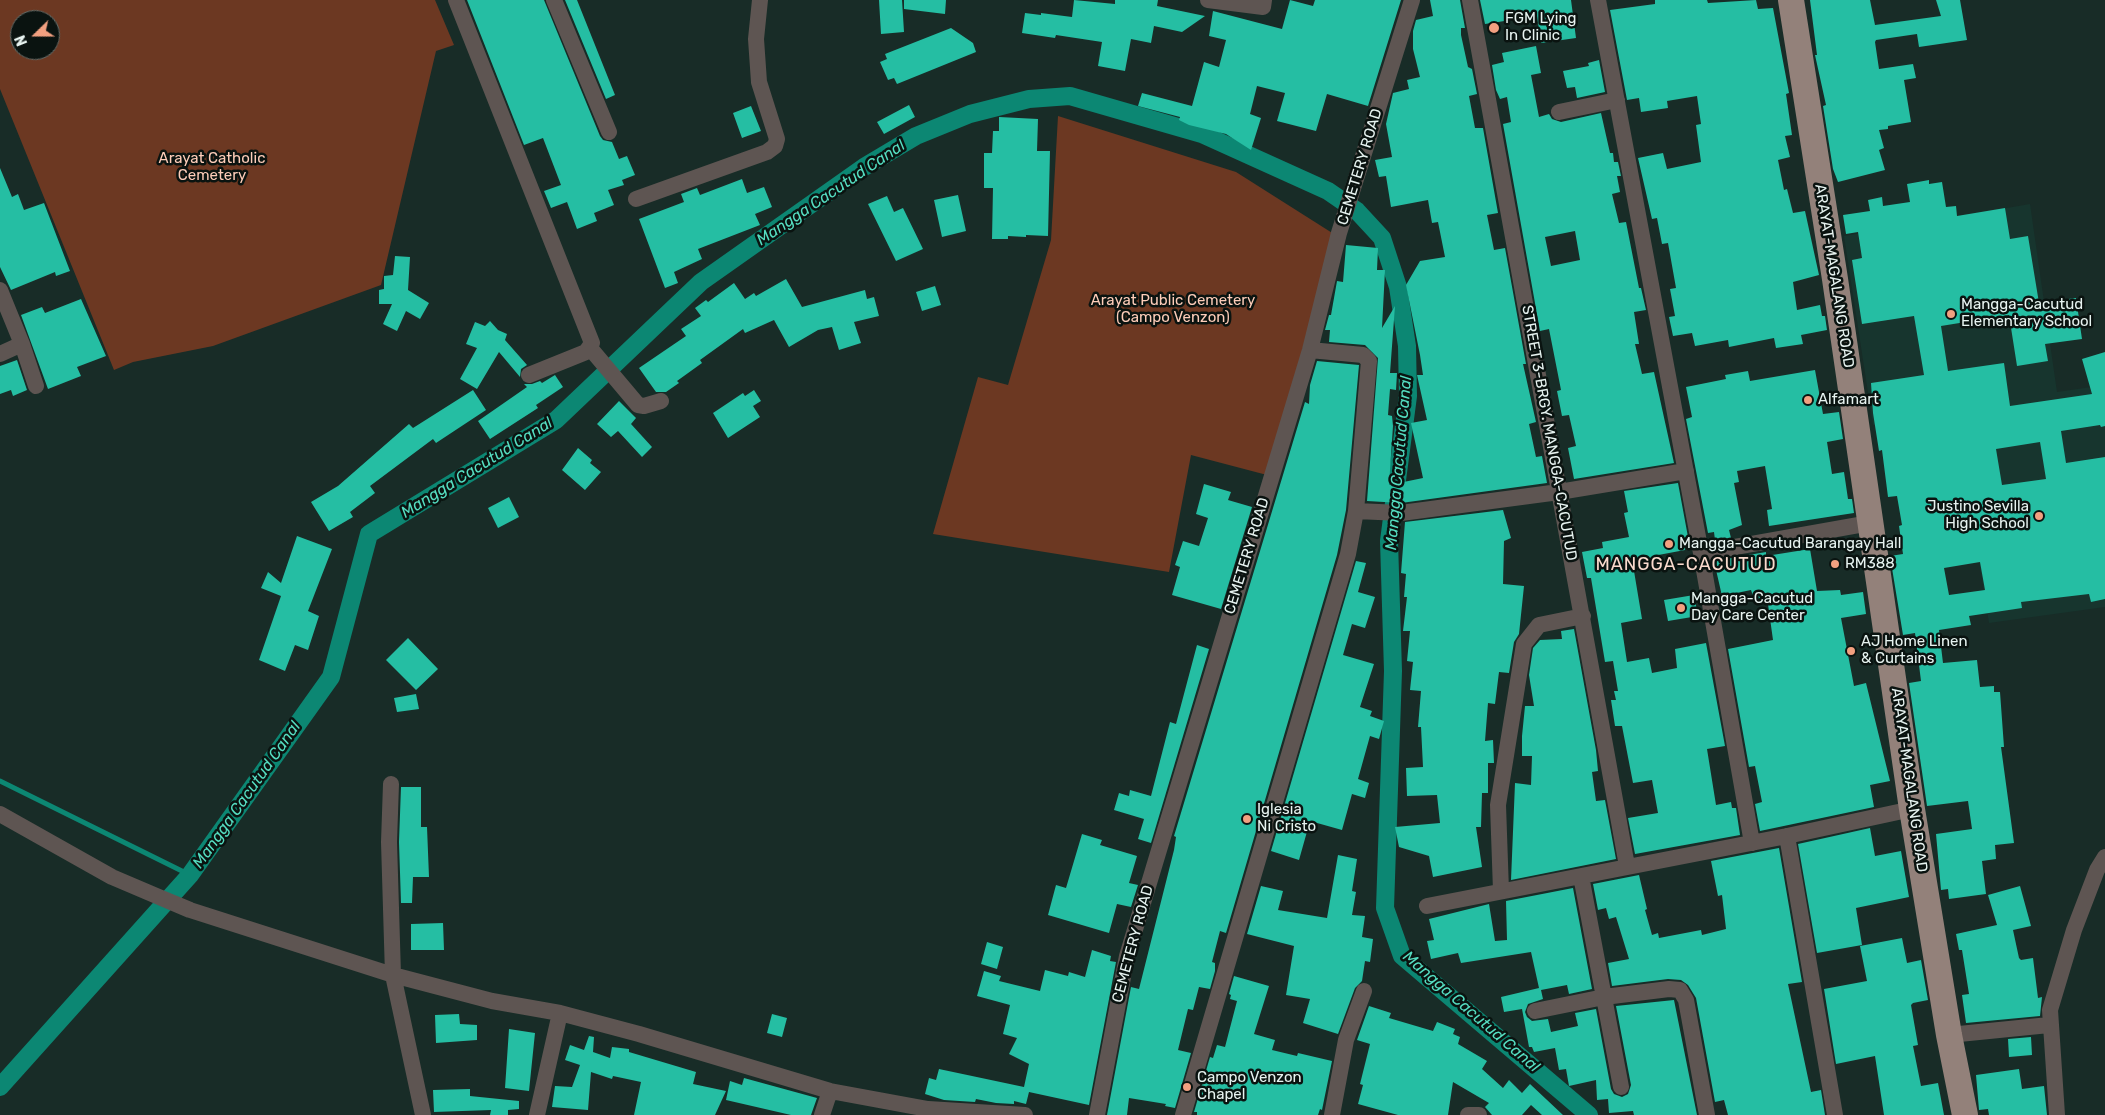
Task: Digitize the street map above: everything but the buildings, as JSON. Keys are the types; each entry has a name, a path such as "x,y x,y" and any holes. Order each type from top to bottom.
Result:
{"main road":[{"name":"ARAYAT-MAGALANG ROAD","path":"1791,0 1889,639 1912,810 1949,1035 1965,1115"}],"street":[{"path":"456,0 592,343 593,351 638,405 644,406 661,401"},
{"path":"554,0 609,132"},
{"path":"636,199 767,152 775,146 778,139 759,82 756,39 760,0"},
{"path":"1208,0 1263,7 1264,0"},
{"name":"CEMETERY ROAD","path":"1097,1115 1127,956 1310,350 1351,192 1412,0"},
{"name":"STREET 3-BRGY. MANGGA-CACUTUD","path":"1470,0 1627,866"},
{"path":"1598,0 1701,553 1752,843"},
{"path":"1559,112 1617,100"},
{"path":"1,298 22,344 36,386"},
{"path":"0,354 22,344"},
{"path":"1183,1115 1348,554 1356,511 1369,361 1364,355 1310,350"},
{"path":"528,375 593,351"},
{"path":"1356,511 1401,513 1559,492 1686,471"},
{"path":"1701,553 1870,523"},
{"path":"1501,891 1498,805 1524,644 1539,626 1583,616"},
{"path":"391,784 389,842 393,975 422,1115"},
{"path":"1427,906 1912,810"},
{"path":"0,814 112,877 190,910 393,975 492,1001 560,1013 648,1036 830,1090 928,1109 1025,1115"},
{"path":"1787,836 1835,1115"},
{"path":"2058,1115 2049,1025 2050,1010 2060,970 2097,870 2105,857"},
{"path":"1581,876 1621,1087"},
{"path":"1535,1011 1604,997 1669,989 1680,990 1686,1000 1707,1115"},
{"path":"1332,1115 1346,1040 1364,991"},
{"path":"538,1115 560,1013"},
{"path":"1949,1035 2049,1025"},
{"path":"822,1115 830,1090"},
{"path":"1468,1115 1479,1115"}],"shaded area":[{"path":"2030,204 2057,392 2105,385 2105,607 1989,623 1956,414 1873,425 1844,236"}],"green space":[{"name":"Arayat Catholic Cemetery","path":"0,0 435,0 454,45 436,51 381,285 213,346 133,362 114,370 0,89"},
{"name":"Arayat Public Cemetery (Campo Venzon)","path":"1058,116 1236,172 1337,236 1267,475 1191,455 1169,572 933,534 978,377 1008,385 1051,240"}],"waterway":[{"name":"Mangga Cacutud Canal","path":"0,1087 190,875 331,677 369,534 556,420 701,282 864,167 916,136 970,114 1029,99 1070,96 1202,134 1328,191 1357,211 1382,238 1398,287 1407,346 1408,396 1389,541 1393,671 1385,908 1402,956 1589,1115"},
{"path":"0,781 190,875"}],"place":[{"name":"FGM Lying In Clinic","path":"1494,28"},
{"name":"Mangga-Cacutud Elementary School","path":"1951,314"},
{"name":"Alfamart","path":"1808,400"},
{"name":"Justino Sevilla High School","path":"2039,516"},
{"name":"Mangga-Cacutud Barangay Hall","path":"1669,544"},
{"name":"RM388","path":"1835,564"},
{"name":"Mangga-Cacutud Day Care Center","path":"1681,608"},
{"name":"AJ Home Linen & Curtains","path":"1851,651"},
{"name":"Iglesia Ni Cristo","path":"1247,819"},
{"name":"Campo Venzon Chapel","path":"1187,1087"}],"district":[{"name":"MANGGA-CACUTUD","path":"1686,565"}]}
